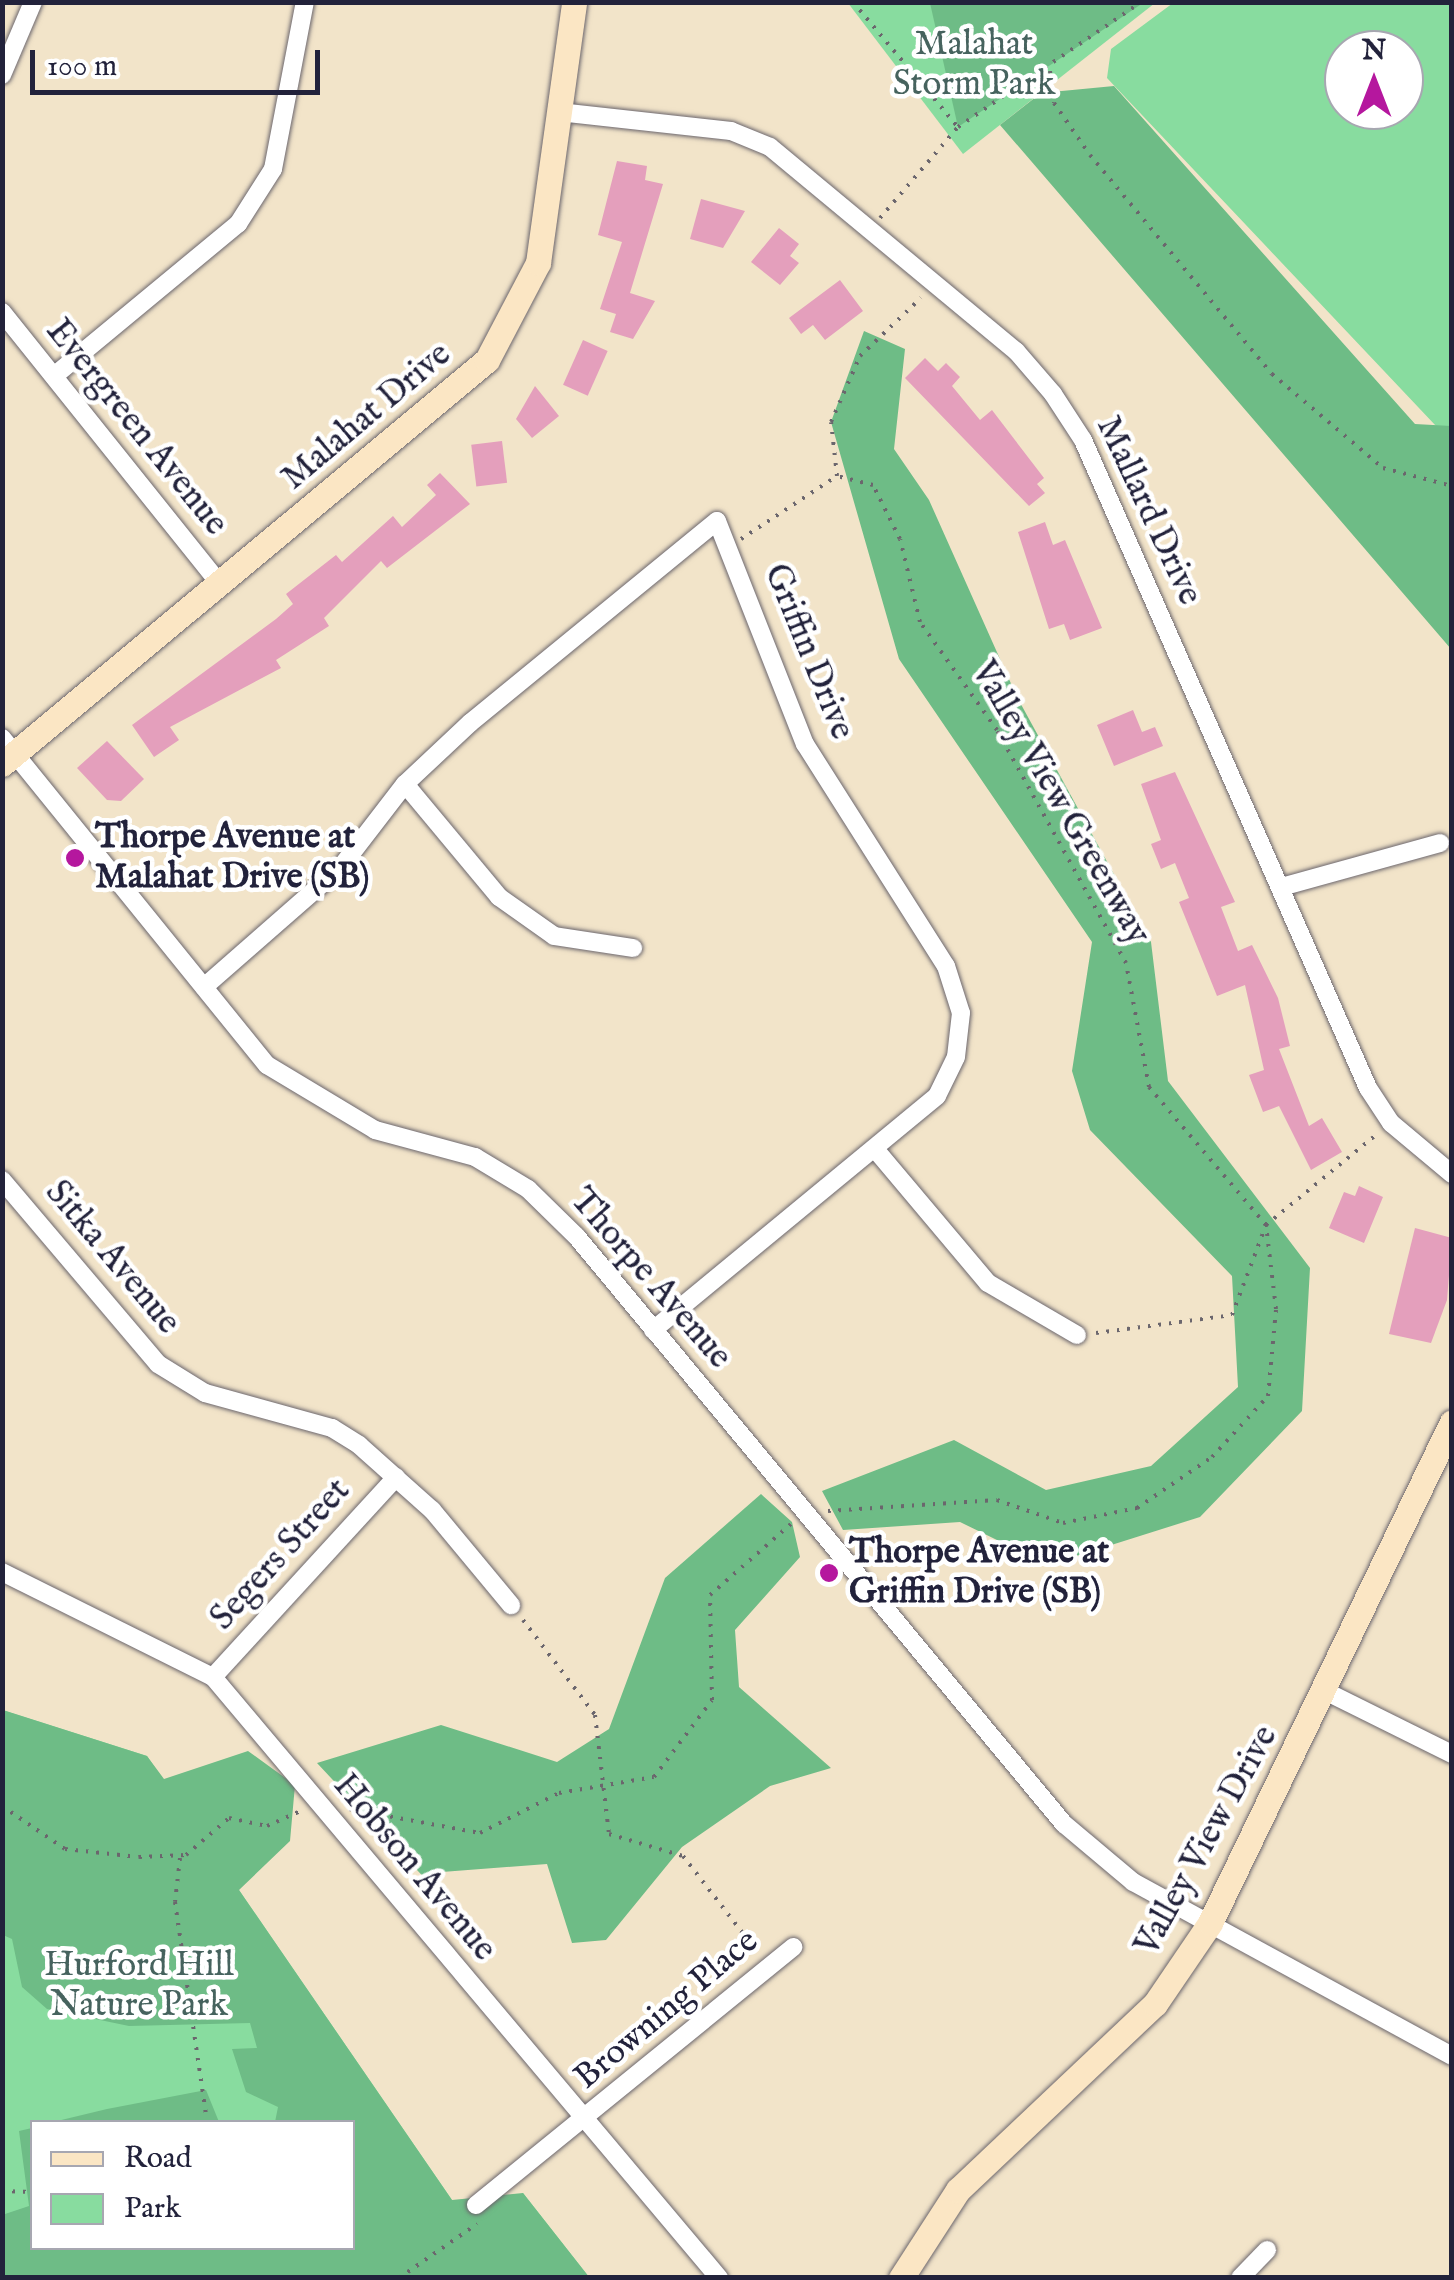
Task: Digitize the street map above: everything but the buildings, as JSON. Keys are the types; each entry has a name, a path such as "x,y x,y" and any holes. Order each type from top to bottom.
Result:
{"street":[{"path":"2,75 33,2"},
{"path":"54,376 238,224 274,169 305,2"},
{"name":"Malahat Drive","path":"7,752 220,584 488,360 538,264 574,2"},
{"name":"Mallard Drive","path":"559,112 731,131 770,147 1016,351 1082,440 1391,1123 1452,1174"},
{"name":"Evergreen Avenue","path":"2,312 220,584"},
{"name":"Griffin Drive","path":"204,987 341,867 404,784 717,521 805,744 946,966 961,1013 956,1057 937,1096 653,1330"},
{"name":"Thorpe Avenue","path":"7,752 268,1066 318,1102 475,1157 528,1190 653,1330 1064,1824 1133,1882 1210,1923"},
{"path":"404,784 499,897 554,936 632,948"},
{"path":"1285,886 1440,844"},
{"path":"875,1149 988,1283 1077,1335"},
{"name":"Sitka Avenue","path":"2,1180 158,1364 206,1393 332,1428 396,1477 511,1604"},
{"name":"Valley View Drive","path":"901,2278 958,2190 1155,2004 1210,1923 1326,1692 1452,1422"},
{"name":"Segers Street","path":"213,1677 396,1477"},
{"name":"Hobson Avenue","path":"2,1572 213,1677 582,2122 719,2278"},
{"path":"1326,1692 1452,1754"},
{"path":"1210,1923 1452,2056"},
{"name":"Browning Place","path":"476,2205 793,1947"},
{"path":"1240,2278 1267,2250"}],"path":[{"path":"853,2 958,127"},
{"path":"870,229 958,127 1050,71 1141,2"},
{"path":"1050,71 1054,102 1090,155 1272,374 1382,468 1452,486"},
{"path":"730,547 837,476 831,422 860,356 936,284"},
{"name":"Valley View Greenway","path":"837,476 873,485 900,539 920,622 996,730 1126,963 1150,1087 1266,1225"},
{"path":"1077,1335 1232,1314 1266,1225 1391,1123"},
{"path":"2,1806 65,1849 180,1858 230,1818 266,1826 318,1804 480,1834 559,1794 654,1778 712,1700 710,1595 804,1511 997,1500 1063,1523 1137,1508 1212,1456 1268,1396 1276,1309 1266,1225"},
{"path":"511,1604 595,1715 608,1834 683,1856 770,1968"},
{"path":"180,1858 174,1902 207,2120"},
{"path":"2,2191 30,2192"},
{"path":"399,2278 477,2224 476,2205"}],"green space":[{"path":"930,2 1143,3 958,127"},
{"name":"Malahat Storm Park","path":"848,3 1155,3 963,154"},
{"path":"1173,3 1451,3 1451,430 1436,426 1107,78 1111,49"},
{"path":"1114,86 1415,424 1451,426 1451,649 1000,125 1041,93"},
{"path":"864,331 905,349 894,449 929,500 1017,697 1151,942 1168,1081 1310,1268 1302,1411 1200,1517 1048,1565 960,1522 843,1530 822,1491 954,1440 1046,1490 1151,1466 1238,1387 1232,1276 1090,1130 1072,1071 1092,942 899,659 831,422"},
{"path":"761,1494 792,1522 800,1557 735,1630 739,1687 831,1768 770,1786 682,1847 606,1940 572,1943 547,1864 442,1872 432,1886 317,1763 441,1725 557,1762 609,1729 665,1578"},
{"name":"Hurford Hill Nature Park","path":"2,1710 147,1756 452,2200 501,2205 523,2193 589,2277 3,2277"},
{"name":"Hurford Hill Nature Park","path":"3,1710 147,1756 164,1779 248,1751 295,1785 290,1841 239,1890 452,2200 523,2193 589,2277 3,2277 2,2215 29,2206 19,2131 30,2128 30,2250 355,2250 355,2120 275,2120 278,2107 246,2092 232,2049 257,2048 250,2023 129,2026 47,2009 22,1987 12,1939 3,1935"},
{"path":"206,2090 218,2120 61,2120"}],"place":[{"name":"Thorpe Avenue at Malahat Drive (SB)","path":"75,858"},
{"name":"Thorpe Avenue at Griffin Drive (SB)","path":"829,1573"}]}
